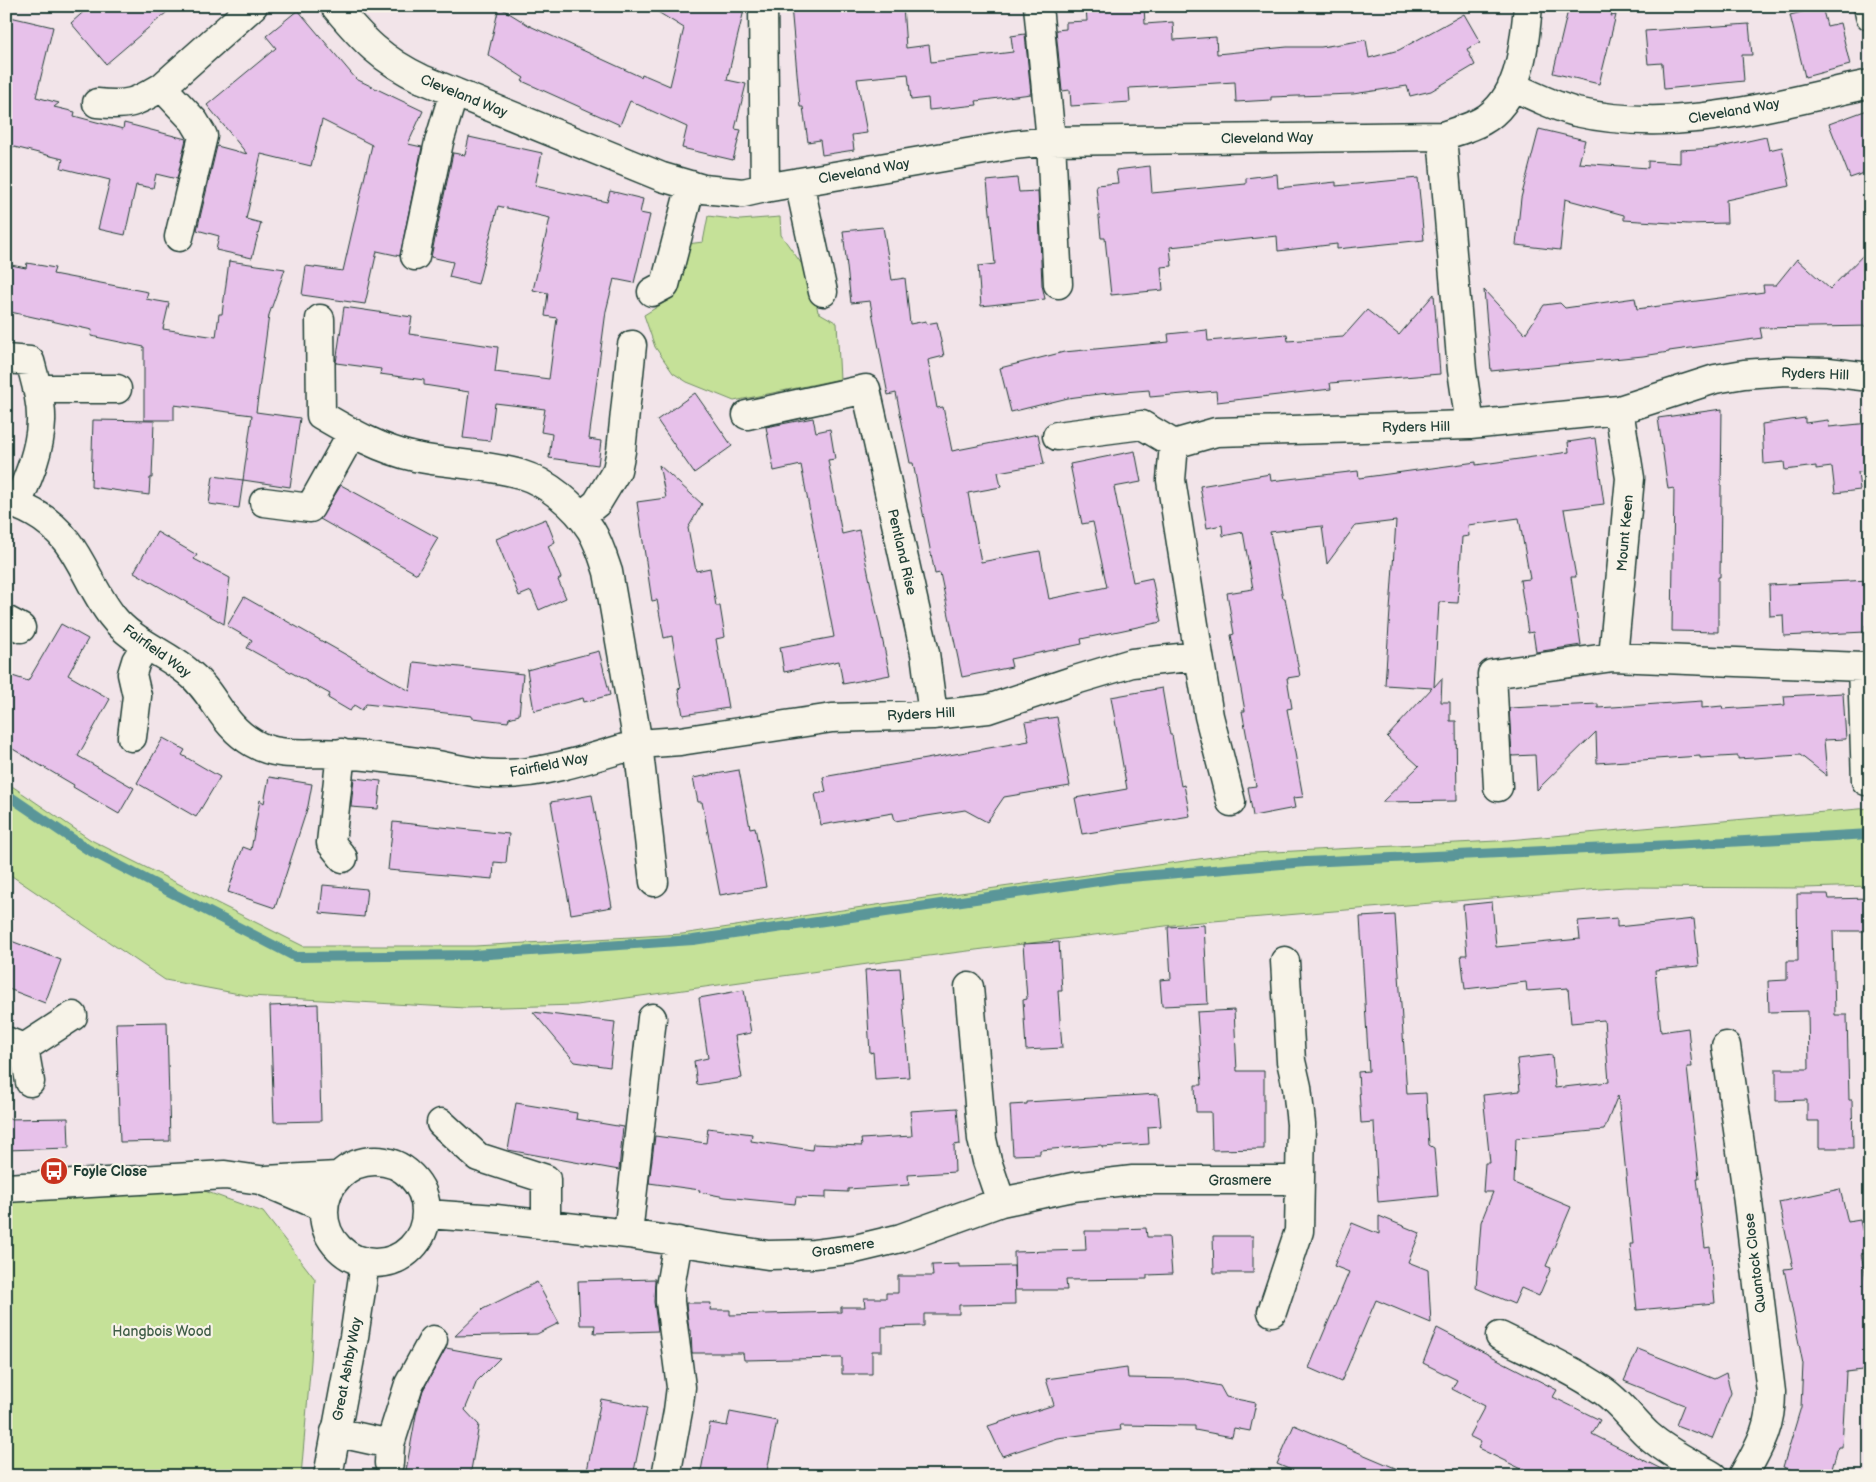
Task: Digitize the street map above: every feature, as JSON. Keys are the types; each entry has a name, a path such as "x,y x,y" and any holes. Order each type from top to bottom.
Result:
{"street":[{"path":"97,103 128,104 139,101 162,87 253,6"},
{"name":"Cleveland Way","path":"335,6 357,32 382,56 401,69 662,177 703,189 743,193 1013,144 1051,141 1442,136 1482,121 1504,102 1512,86 1524,46 1528,6"},
{"path":"763,6 765,188"},
{"path":"1038,6 1051,141 1058,284"},
{"path":"1868,6 1870,16"},
{"name":"Cleveland Way","path":"1512,86 1548,103 1574,111 1642,122 1725,116 1870,84"},
{"path":"162,87 194,121 203,136 179,237"},
{"path":"415,256 439,142 454,92"},
{"path":"1442,136 1462,370 1470,425"},
{"path":"799,182 823,292"},
{"path":"652,292 666,285 691,185"},
{"path":"320,320 321,415 352,433 391,450 413,457 496,469 522,475 541,483 581,516 599,546 608,572 638,744 654,882"},
{"path":"581,516 597,503 617,470 621,450 632,344"},
{"name":"Fairfield Way","path":"6,359 30,361 37,389 41,422 32,468 12,503 48,521 66,539 113,617 129,633 188,672 204,687 228,724 241,736 256,745 274,752 341,754 421,763 476,773 504,774 542,770 638,744"},
{"name":"Ryders Hill","path":"1174,444 1216,432 1470,425 1619,410 1715,379 1744,374 1786,371 1828,372 1870,377"},
{"path":"37,389 117,389"},
{"name":"Pentland Rise","path":"747,415 866,389 925,653 933,715"},
{"name":"Mount Keen","path":"1614,657 1630,478 1619,410"},
{"path":"1057,436 1142,425 1174,444 1171,480 1199,656 1209,716 1231,802"},
{"path":"264,502 310,508 352,433"},
{"path":"132,737 137,696 132,674 136,661 146,644"},
{"name":"Ryders Hill","path":"638,744 680,742 832,718 933,715 988,709 1072,681 1132,664 1199,656"},
{"path":"1498,786 1492,674 1614,657 1862,667 1866,781"},
{"path":"341,754 331,843 343,858"},
{"path":"1272,1312 1299,1231 1301,1124 1297,1087 1290,1061 1284,960"},
{"path":"969,987 982,1139 1001,1202"},
{"path":"30,1082 15,1044 73,1016"},
{"path":"628,1234 652,1018"},
{"name":"Quantock Close","path":"1726,1046 1746,1186 1771,1392 1771,1411 1767,1431 1743,1476"},
{"path":"441,1123 478,1157 546,1179 546,1226"},
{"path":"374,1160 392,1162 412,1175 425,1196 427,1214 425,1226 418,1242 408,1252 392,1261 365,1262 348,1256 335,1244 324,1220 323,1207 328,1190 337,1176 352,1165 374,1160"},
{"path":"6,1188 225,1175 260,1180 337,1176"},
{"path":"260,1180 323,1207"},
{"name":"Grasmere","path":"427,1214 496,1219 628,1234 768,1255 814,1254 855,1249 901,1238 1001,1202 1073,1187 1134,1180 1300,1180"},
{"path":"666,1476 681,1387 670,1302 670,1287 678,1241"},
{"name":"Great Ashby Way","path":"328,1476 354,1337 365,1262"},
{"path":"1500,1336 1558,1365 1602,1390 1614,1399 1648,1434 1668,1450 1713,1476"},
{"path":"335,1432 390,1453 409,1384 433,1340"}],"green space":[{"path":"708,216 740,220 780,217 781,235 811,277 818,312 837,323 840,379 734,401 687,382 673,373 655,347 644,315 675,296 687,244 703,242"},
{"path":"6,782 91,840 303,946 475,946 682,934 1234,854 1497,841 1870,808 1870,886 1804,888 1625,887 1189,923 889,961 577,1005 466,1008 250,996 165,980 6,872"},
{"name":"Hangbois Wood","path":"188,1185 263,1212 315,1279 311,1361 301,1476 6,1476 6,1199"}],"building":[{"path":"90,6 174,6 106,64 71,23"},
{"path":"648,6 745,6 727,80 746,84 735,129 741,130 733,160 682,148 687,127 630,101 620,125 522,81 524,78 488,55 499,7 530,26 641,77 642,74 670,86 684,28"},
{"path":"791,6 903,6 906,48 929,45 931,62 1013,52 1011,36 1025,34 1031,94 976,101 977,105 929,110 928,98 911,100 908,74 857,79 867,133 852,135 854,150 822,155 820,140 808,142 803,107 800,107"},
{"path":"1144,6 1145,24 1173,22 1174,40 1216,37 1217,54 1287,47 1321,47 1366,40 1369,58 1399,50 1464,14 1480,42 1467,49 1475,65 1431,91 1410,96 1407,86 1353,94 1271,97 1271,100 1236,102 1235,82 1129,88 1130,102 1071,106 1070,90 1062,91 1056,30 1066,29 1066,22 1087,21 1086,7"},
{"path":"1569,6 1614,6 1611,16 1616,15 1599,84 1553,73"},
{"path":"1822,7 1827,26 1840,23 1850,65 1805,77 1790,15"},
{"path":"298,10 356,79 423,111 408,144 422,147 400,256 377,251 365,304 302,295 306,266 343,271 372,145 322,120 311,166 261,154 246,219 261,223 252,258 216,250 219,236 197,230 217,146 247,154 207,105 276,48 266,36"},
{"path":"6,16 53,27 36,97 59,103 54,107 75,112 74,116 123,129 124,123 186,139 177,179 156,174 153,188 136,185 125,235 98,229 110,180 61,168 63,159 6,145"},
{"path":"1749,24 1752,55 1742,55 1744,81 1664,89 1662,63 1648,64 1645,31"},
{"path":"1870,109 1870,171 1850,178 1829,124"},
{"path":"1539,129 1585,140 1579,163 1648,168 1648,161 1680,163 1680,150 1716,148 1766,137 1769,150 1782,147 1790,186 1726,200 1727,223 1688,224 1624,220 1624,215 1565,199 1560,250 1516,245 1521,198"},
{"path":"469,137 542,153 535,186 607,202 610,191 643,199 640,213 650,215 634,283 614,279 606,311 589,439 601,441 598,465 549,458 552,434 541,432 545,409 495,403 490,441 463,438 469,392 424,385 424,380 380,374 381,369 336,363 344,307 412,317 409,334 498,347 495,372 549,379 557,318 545,316 548,293 533,290 550,218 498,206 478,284 449,277 453,262 431,257 453,153 465,155"},
{"path":"1150,166 1152,193 1246,184 1246,178 1277,174 1278,188 1336,182 1336,186 1418,178 1424,240 1337,249 1337,244 1278,251 1277,236 1170,247 1172,266 1161,267 1163,290 1111,295 1105,238 1101,238 1096,185 1118,183 1116,170"},
{"path":"1017,178 1019,192 1038,191 1042,285 1045,299 981,306 978,266 995,264 987,181"},
{"path":"883,227 892,280 905,278 910,324 926,321 926,324 937,322 944,356 928,360 937,408 943,407 952,451 1038,434 1044,464 998,472 1001,487 968,493 981,562 1040,551 1049,599 1107,587 1093,522 1082,524 1070,464 1135,451 1141,482 1114,487 1133,582 1152,578 1161,622 1081,639 1082,644 1010,659 1012,667 962,677 940,573 935,574 913,463 910,463 896,393 888,395 870,301 851,303 843,231"},
{"path":"1870,248 1870,326 1760,328 1762,338 1643,356 1491,371 1484,290 1525,334 1544,305 1560,303 1565,308 1635,298 1637,309 1764,292 1763,285 1776,285 1797,259 1830,289"},
{"path":"229,261 285,269 269,315 256,412 300,418 290,487 243,480 252,415 174,405 174,420 144,420 144,347 91,336 92,330 6,311 6,264 26,268 27,263 55,268 53,274 148,292 146,299 169,303 163,329 216,337 219,314 222,314"},
{"path":"1434,294 1440,374 1330,383 1331,389 1217,402 1216,391 1150,397 1149,390 1099,394 1068,398 1011,412 1000,368 1064,352 1169,342 1168,334 1207,330 1208,341 1287,334 1288,341 1343,337 1367,310 1399,335"},
{"path":"695,393 732,446 694,473 657,420"},
{"path":"1722,409 1718,632 1672,631 1674,488 1668,489 1658,418"},
{"path":"813,418 816,432 830,429 835,459 828,460 842,534 859,530 890,675 843,684 839,661 784,672 780,647 834,637 801,465 774,471 766,427"},
{"path":"1805,418 1805,423 1828,420 1829,427 1870,423 1870,471 1858,472 1860,490 1835,493 1832,467 1816,469 1816,466 1785,470 1784,462 1764,464 1762,424"},
{"path":"93,420 154,421 152,478 150,478 149,495 91,487"},
{"path":"1595,438 1604,504 1564,509 1576,577 1571,577 1581,645 1536,652 1533,632 1528,633 1520,580 1530,579 1519,518 1468,525 1469,536 1462,537 1458,603 1439,602 1434,687 1442,678 1441,702 1450,702 1450,721 1456,721 1457,801 1382,802 1419,766 1387,737 1432,688 1385,685 1396,521 1355,526 1327,564 1322,526 1270,532 1300,676 1287,678 1292,708 1287,709 1303,797 1293,798 1295,808 1253,816 1248,787 1256,786 1242,711 1245,711 1231,635 1234,634 1227,593 1253,589 1243,532 1223,536 1222,525 1207,528 1200,486 1270,474 1271,481 1358,471 1359,478 1476,462 1476,465 1569,452 1568,442"},
{"path":"659,465 702,504 688,528 696,571 710,568 716,606 720,606 725,637 716,639 728,708 683,715 678,689 681,688 672,636 664,638 657,600 652,601 637,502 666,498"},
{"path":"213,476 243,480 239,508 209,504"},
{"path":"341,485 438,538 417,574 320,519"},
{"path":"546,519 555,542 548,546 561,578 558,580 566,598 539,610 531,591 519,596 496,539"},
{"path":"157,532 197,555 194,559 230,578 224,624 134,572"},
{"path":"1870,580 1870,625 1865,625 1865,632 1784,636 1783,615 1770,616 1769,585"},
{"path":"244,597 410,691 414,662 523,674 519,715 509,718 508,722 366,704 362,710 354,705 350,711 328,698 330,694 247,648 252,640 227,626"},
{"path":"61,624 88,639 68,675 110,699 78,756 134,788 119,814 6,745 6,674 28,681"},
{"path":"599,651 610,695 584,702 583,698 534,711 527,670"},
{"path":"1162,688 1181,786 1184,785 1190,816 1082,834 1075,798 1127,789 1111,697"},
{"path":"1843,693 1846,739 1824,740 1827,776 1800,755 1738,759 1738,756 1700,758 1700,756 1597,763 1596,732 1537,790 1535,755 1512,756 1509,708 1598,704 1598,708 1702,701 1702,708 1722,706 1723,709 1785,705 1784,696"},
{"path":"1057,717 1070,786 1004,797 987,822 965,810 895,821 893,813 821,825 815,794 826,792 823,777 1029,741 1025,722"},
{"path":"163,738 185,750 182,755 220,777 196,817 137,783"},
{"path":"739,770 750,828 755,827 766,887 720,895 702,802 698,802 693,778"},
{"path":"269,777 312,784 308,806 275,908 228,892 243,847 251,850 260,800 264,803"},
{"path":"354,778 381,781 378,809 351,807"},
{"path":"592,795 612,907 571,914 551,802"},
{"path":"393,822 509,834 506,863 494,862 493,879 388,870"},
{"path":"323,885 367,889 364,917 320,913"},
{"path":"1797,894 1828,894 1829,899 1870,898 1870,931 1833,931 1835,1015 1847,1015 1849,1100 1852,1100 1853,1148 1819,1148 1819,1121 1807,1121 1807,1100 1776,1101 1776,1069 1809,1069 1808,1011 1769,1012 1768,981 1787,980 1787,961 1798,961"},
{"path":"1492,902 1496,947 1580,939 1578,921 1617,918 1617,927 1694,919 1699,966 1655,970 1661,1032 1688,1028 1692,1067 1687,1067 1699,1178 1697,1178 1705,1248 1710,1247 1715,1303 1637,1310 1630,1244 1633,1244 1618,1095 1604,1130 1516,1138 1514,1183 1571,1207 1546,1266 1551,1268 1539,1296 1521,1288 1514,1304 1476,1288 1481,1222 1493,1192 1483,1192 1485,1163 1490,1163 1483,1095 1520,1091 1517,1059 1552,1055 1555,1088 1609,1082 1604,1020 1571,1023 1568,988 1527,991 1526,982 1465,989 1461,955 1467,955 1463,905"},
{"path":"1395,915 1407,1094 1426,1093 1429,1145 1434,1148 1438,1196 1378,1202 1374,1122 1361,1123 1358,1072 1369,1071 1360,917"},
{"path":"1204,925 1208,1004 1162,1006 1160,980 1171,979 1168,927"},
{"path":"6,939 61,960 45,1003 6,988"},
{"path":"1059,942 1062,991 1058,991 1062,1048 1026,1050 1023,1000 1027,999 1023,944"},
{"path":"900,968 909,1077 875,1079 873,1052 870,1053 865,970"},
{"path":"744,990 751,1033 735,1036 742,1078 697,1085 694,1061 708,1058 699,998"},
{"path":"318,1004 321,1121 274,1122 270,1006"},
{"path":"1234,1010 1237,1071 1264,1071 1264,1149 1212,1150 1211,1112 1196,1112 1195,1085 1202,1085 1197,1012"},
{"path":"533,1012 615,1022 610,1067 575,1062"},
{"path":"167,1022 170,1141 120,1142 116,1023"},
{"path":"1158,1094 1161,1126 1148,1127 1149,1144 1102,1147 1102,1145 1040,1150 1040,1154 1013,1155 1010,1105 1027,1104 1027,1102"},
{"path":"516,1103 577,1113 576,1119 623,1127 619,1170 508,1150"},
{"path":"957,1108 960,1144 954,1145 955,1172 908,1175 909,1185 848,1189 848,1192 826,1191 826,1198 796,1197 795,1204 725,1197 699,1192 700,1190 649,1183 655,1136 706,1143 708,1128 752,1134 751,1141 812,1150 813,1144 862,1146 861,1139 912,1136 910,1111"},
{"path":"68,1118 69,1148 6,1150 6,1119"},
{"path":"1840,1189 1848,1222 1860,1220 1867,1252 1861,1254 1870,1297 1870,1369 1846,1372 1842,1447 1838,1447 1830,1476 1813,1476 1783,1467 1801,1407 1803,1364 1784,1269 1793,1268 1779,1202"},
{"path":"1379,1216 1420,1233 1408,1262 1428,1270 1431,1323 1376,1300 1341,1382 1309,1368 1349,1272 1334,1266 1352,1223 1379,1234"},
{"path":"1146,1228 1147,1237 1169,1237 1172,1274 1147,1275 1147,1279 1066,1280 1067,1290 1015,1290 1014,1252 1086,1250 1085,1231 1120,1231 1120,1229"},
{"path":"1213,1236 1253,1236 1253,1273 1214,1273"},
{"path":"959,1264 959,1267 1014,1266 1015,1304 959,1305 959,1314 924,1314 924,1326 882,1327 882,1351 872,1351 872,1374 842,1374 842,1358 744,1360 743,1353 692,1353 691,1330 689,1330 686,1303 711,1303 710,1310 730,1310 730,1315 841,1312 841,1307 865,1307 864,1298 886,1298 886,1293 898,1293 898,1276 933,1276 932,1265"},
{"path":"655,1279 654,1302 658,1331 594,1333 595,1325 580,1325 578,1281"},
{"path":"537,1282 559,1323 537,1334 455,1336 483,1309"},
{"path":"1437,1328 1557,1390 1553,1397 1600,1420 1592,1434 1675,1476 1536,1476 1478,1448 1481,1442 1469,1436 1485,1406 1452,1389 1457,1380 1423,1363"},
{"path":"446,1348 500,1358 477,1381 465,1410 479,1425 470,1476 405,1476 416,1415 423,1390"},
{"path":"1638,1349 1714,1379 1726,1373 1731,1393 1712,1439 1676,1425 1684,1405 1624,1381"},
{"path":"1127,1368 1128,1378 1185,1379 1220,1386 1226,1397 1256,1403 1250,1431 1234,1428 1232,1437 1195,1430 1195,1426 1120,1425 1121,1430 1057,1438 1002,1456 988,1426 1054,1405 1046,1379"},
{"path":"601,1399 647,1408 633,1476 586,1476"},
{"path":"730,1412 777,1421 766,1476 700,1476 710,1423 727,1426"},
{"path":"1294,1425 1414,1476 1305,1476 1277,1464"}],"waterway":[{"path":"6,794 87,849 296,957 474,955 693,940 1119,878 1306,862 1870,834"}],"place":[{"name":"Foyle Close","path":"54,1171"}]}
